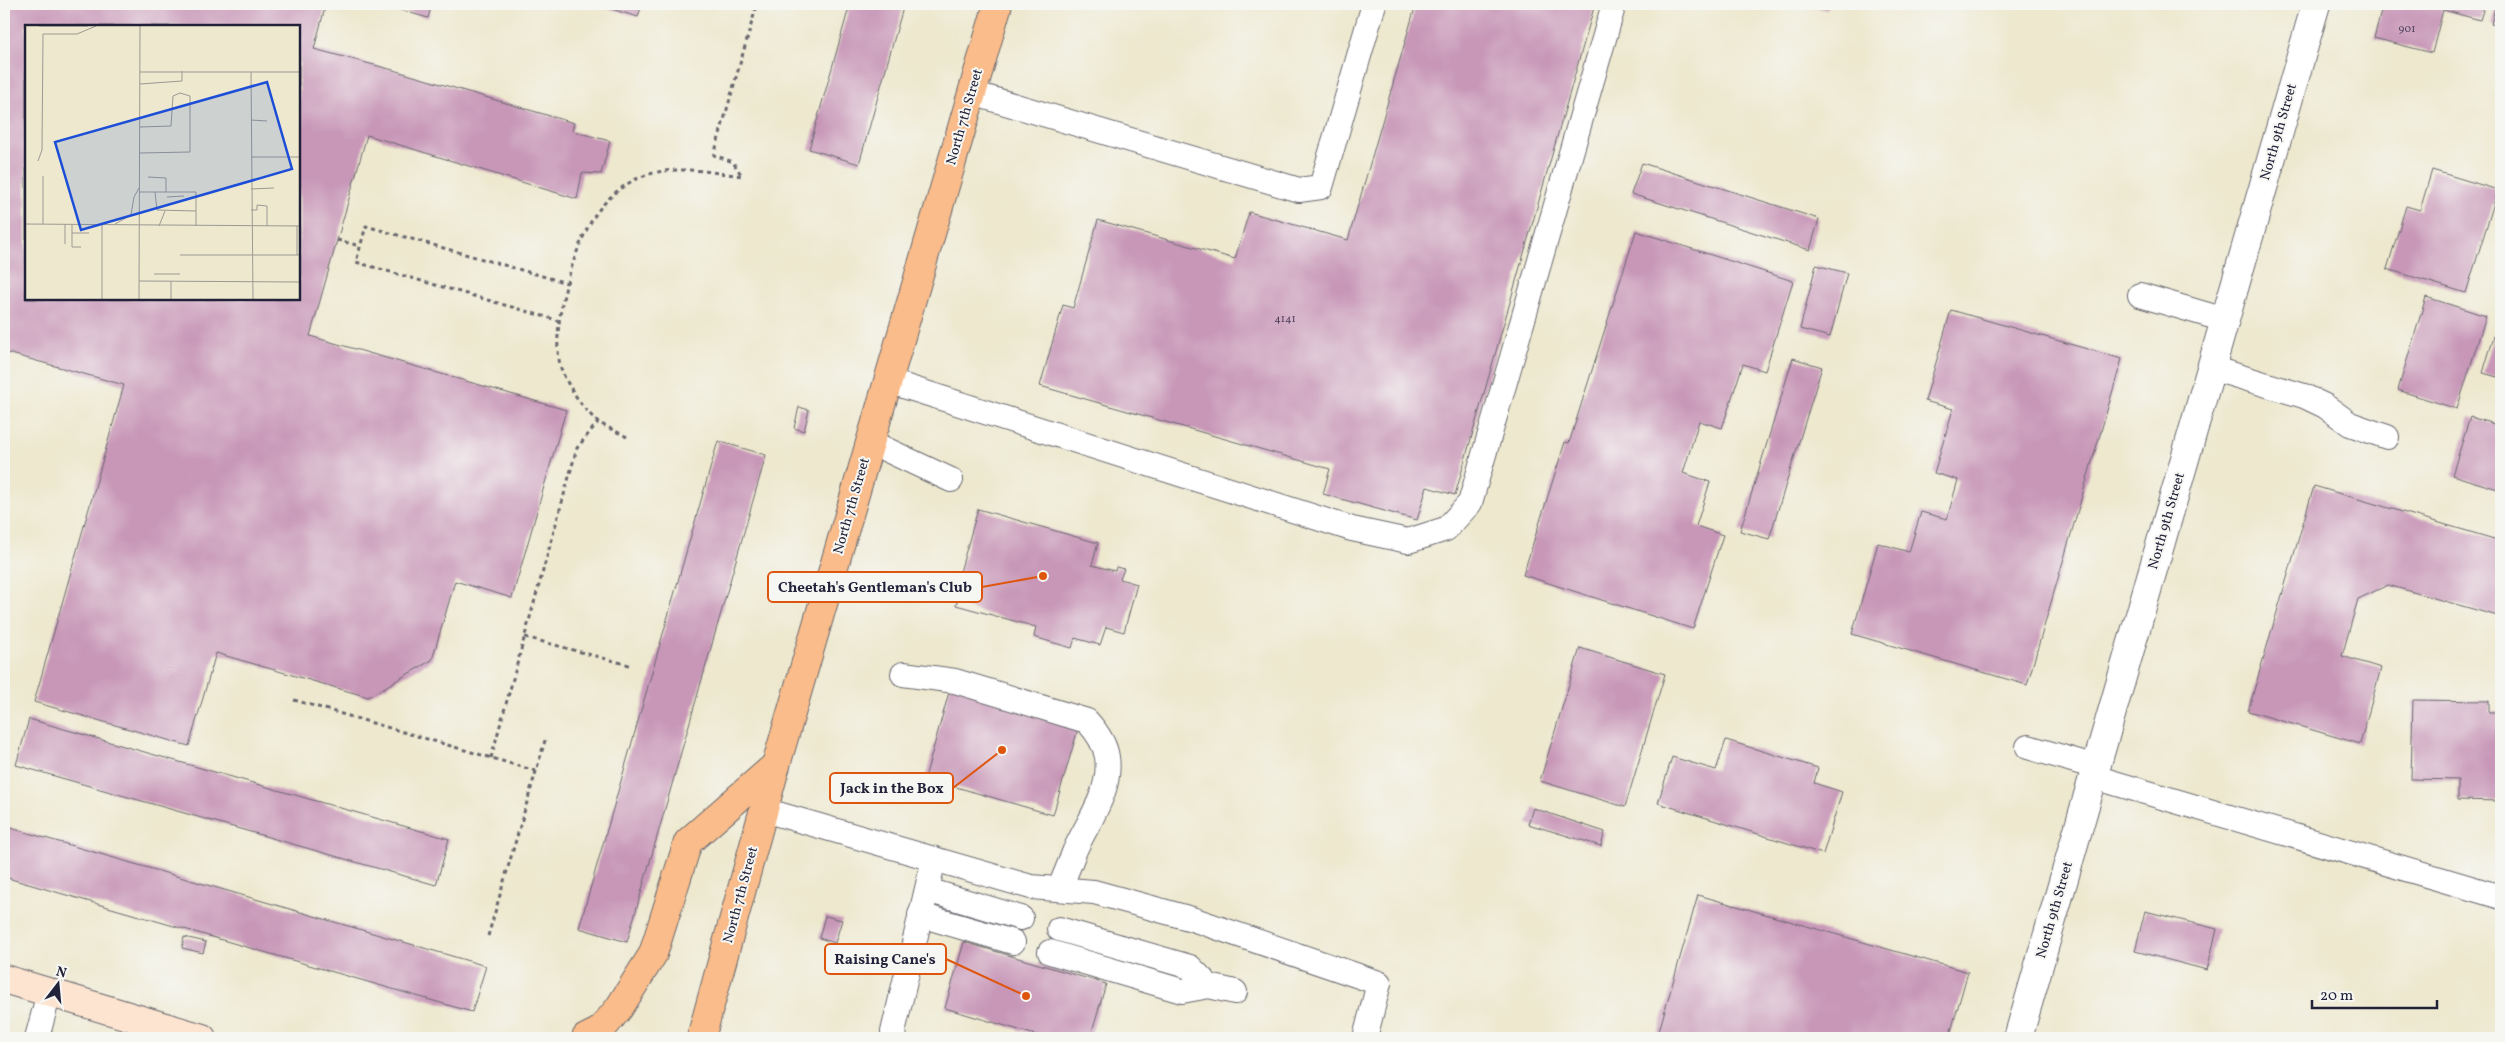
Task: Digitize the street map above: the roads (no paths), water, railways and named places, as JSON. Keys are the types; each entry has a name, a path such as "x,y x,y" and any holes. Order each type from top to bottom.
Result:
{"main road":[{"name":"North 7th Street","path":"701,1038 776,765 998,4"},
{"path":"586,1038 600,1031 619,1008 653,954 688,842 776,765"},
{"path":"4,979 202,1038"}],"street":[{"name":"North 9th Street","path":"2018,1038 2316,4"}],"lane":[{"path":"972,93 1299,190 1321,187 1374,4"},
{"path":"888,381 1352,528 1408,541 1446,529 1470,503 1614,4"},
{"path":"2140,295 2225,320"},
{"path":"2211,368 2304,396 2325,406 2350,424 2387,437"},
{"path":"870,442 951,480"},
{"path":"903,674 955,681 1087,721 1099,735 1107,757 1106,777 1098,806 1076,849 1059,889"},
{"path":"2028,747 2095,772 2501,897"},
{"path":"764,810 1031,887 1094,892 1192,919 1379,982 1365,1038"},
{"path":"894,1038 892,1032 934,859"},
{"path":"927,890 1021,918"},
{"path":"920,915 1013,942"},
{"path":"1059,929 1190,967 1209,986"},
{"path":"1050,952 1182,991 1209,986 1235,992"},
{"path":"37,1038 49,993"}],"place":[{"name":"Cheetah's Gentleman's Club","path":"1043,576"},
{"name":"Jack in the Box","path":"1002,750"},
{"name":"Raising Cane's","path":"1026,996"}]}
